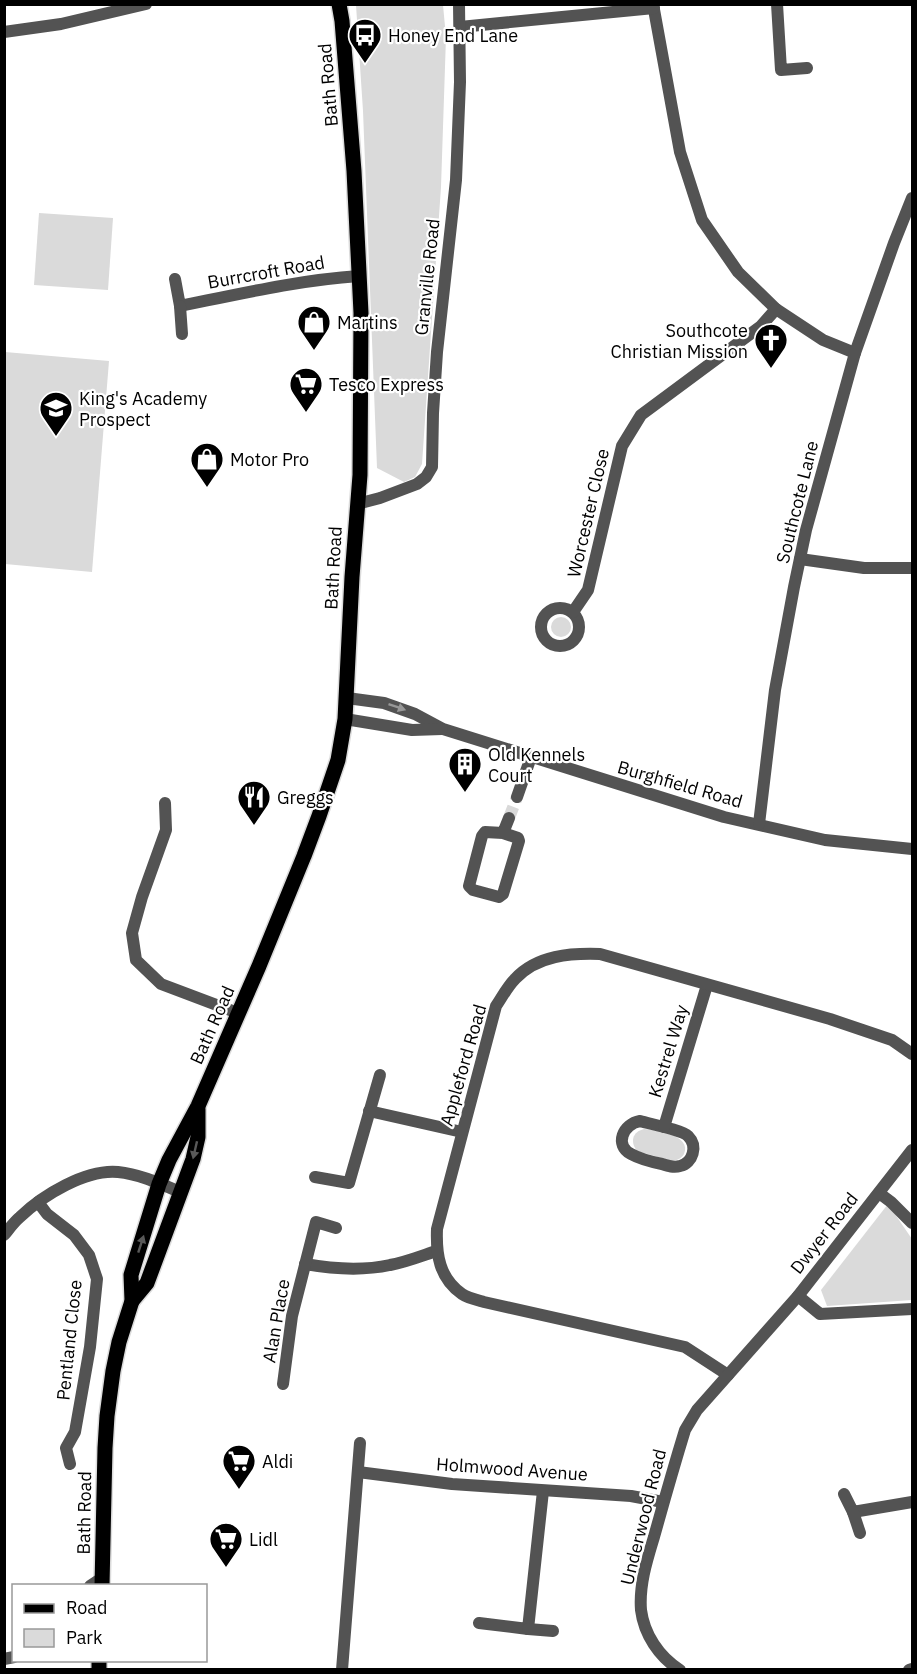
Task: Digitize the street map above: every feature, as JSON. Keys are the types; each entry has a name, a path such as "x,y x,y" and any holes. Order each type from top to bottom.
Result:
{"main road":[{"name":"Bath Road","path":"98,1583 107,1416 119,1342 132,1301 131,1275 159,1184 198,1106 259,966 319,816 338,760 345,719 360,465 361,313 350,120 339,4"},
{"name":"Bath Road","path":"132,1301 147,1283 193,1159 198,1137 198,1106"}],"street":[{"path":"4,32 61,24 146,4"},
{"name":"Granville Road","path":"357,504 380,498 417,483 426,477 432,467 437,352 456,180 460,82 459,4"},
{"path":"777,4 781,70 807,68"},
{"path":"460,27 654,6 680,152 702,220 738,272 776,309 823,340 855,353"},
{"name":"Southcote Lane","path":"759,824 775,690 806,530 855,353 912,198"},
{"name":"Burrcroft Road","path":"180,306 266,289 359,276"},
{"path":"174,279 180,306 182,334"},
{"name":"Worcester Close","path":"573,612 588,590 622,446 641,415 760,326 776,309"},
{"path":"800,559 864,568 912,568"},
{"name":"Burghfield Road","path":"346,698 384,703 415,714 443,729 724,817 836,842 912,849"},
{"name":"Burghfield Road","path":"345,719 412,730 443,729"},
{"path":"517,797 531,757"},
{"path":"165,803 166,831 142,897 132,933 136,960 161,984 238,1013"},
{"path":"503,833 509,818"},
{"path":"485,832 503,833 518,838 519,841 503,894 499,897 473,890 469,886 482,836 485,832"},
{"name":"Appleford Road","path":"728,1375 685,1347 484,1302 463,1295 450,1284 441,1269 436,1251 437,1229 496,1006 516,978 536,963 555,956 578,953 600,954 830,1019 892,1040 912,1054"},
{"name":"Kestrel Way","path":"664,1127 707,985"},
{"path":"315,1177 350,1183 380,1074"},
{"path":"369,1111 462,1132"},
{"name":"Kestrel Way","path":"640,1121 664,1127 686,1134 691,1138 694,1150 685,1165 673,1167 652,1162 632,1155 624,1147 622,1135 625,1129 634,1122 640,1121"},
{"name":"Dwyer Road","path":"728,1375 798,1296 912,1150"},
{"path":"4,1235 38,1202 88,1176 106,1172 121,1172 180,1192"},
{"name":"Dwyer Road","path":"879,1193 912,1223"},
{"name":"Pentland Close","path":"38,1202 47,1214 74,1235 89,1255 97,1279 90,1347 75,1432 66,1448 70,1464"},
{"name":"Alan Place","path":"283,1384 292,1317 316,1222 336,1228"},
{"name":"Alan Place","path":"305,1264 351,1269 390,1266 436,1251"},
{"name":"Dwyer Road","path":"798,1296 820,1314 912,1309"},
{"name":"Underwood Road","path":"680,1670 654,1646 646,1629 641,1609 646,1564 685,1430 697,1410 728,1375"},
{"path":"342,1670 360,1443"},
{"name":"Holmwood Avenue","path":"358,1472 452,1484 631,1496 663,1502"},
{"path":"528,1629 543,1491"},
{"path":"844,1494 860,1533"},
{"path":"853,1512 912,1502"},
{"path":"479,1623 553,1631"}],"green space":[{"path":"356,5 443,5 446,37 441,187 422,464 415,477 404,482 377,468 363,111"},
{"path":"39,213 113,218 108,290 34,285"},
{"path":"5,352 109,361 92,572 5,564"},
{"path":"561,617 568,620 571,627 568,634 561,637 554,634 551,627 554,620"},
{"path":"644,1129 664,1132 678,1138 683,1142 685,1148 682,1157 672,1161 637,1151 633,1138 637,1132"},
{"path":"888,1204 912,1239 912,1300 827,1306 821,1290"}],"tunnel":[{"path":"509,818 517,797"}],"place":[{"name":"Honey End Lane","path":"365,64"},
{"name":"Martins","path":"314,351"},
{"name":"Southcote Christian Mission","path":"771,369"},
{"name":"Tesco Express","path":"306,413"},
{"name":"King's Academy Prospect","path":"56,437"},
{"name":"Motor Pro","path":"207,488"},
{"name":"Old Kennels Court","path":"465,793"},
{"name":"Greggs","path":"254,826"},
{"name":"Aldi","path":"239,1490"},
{"name":"Lidl","path":"226,1568"}]}
